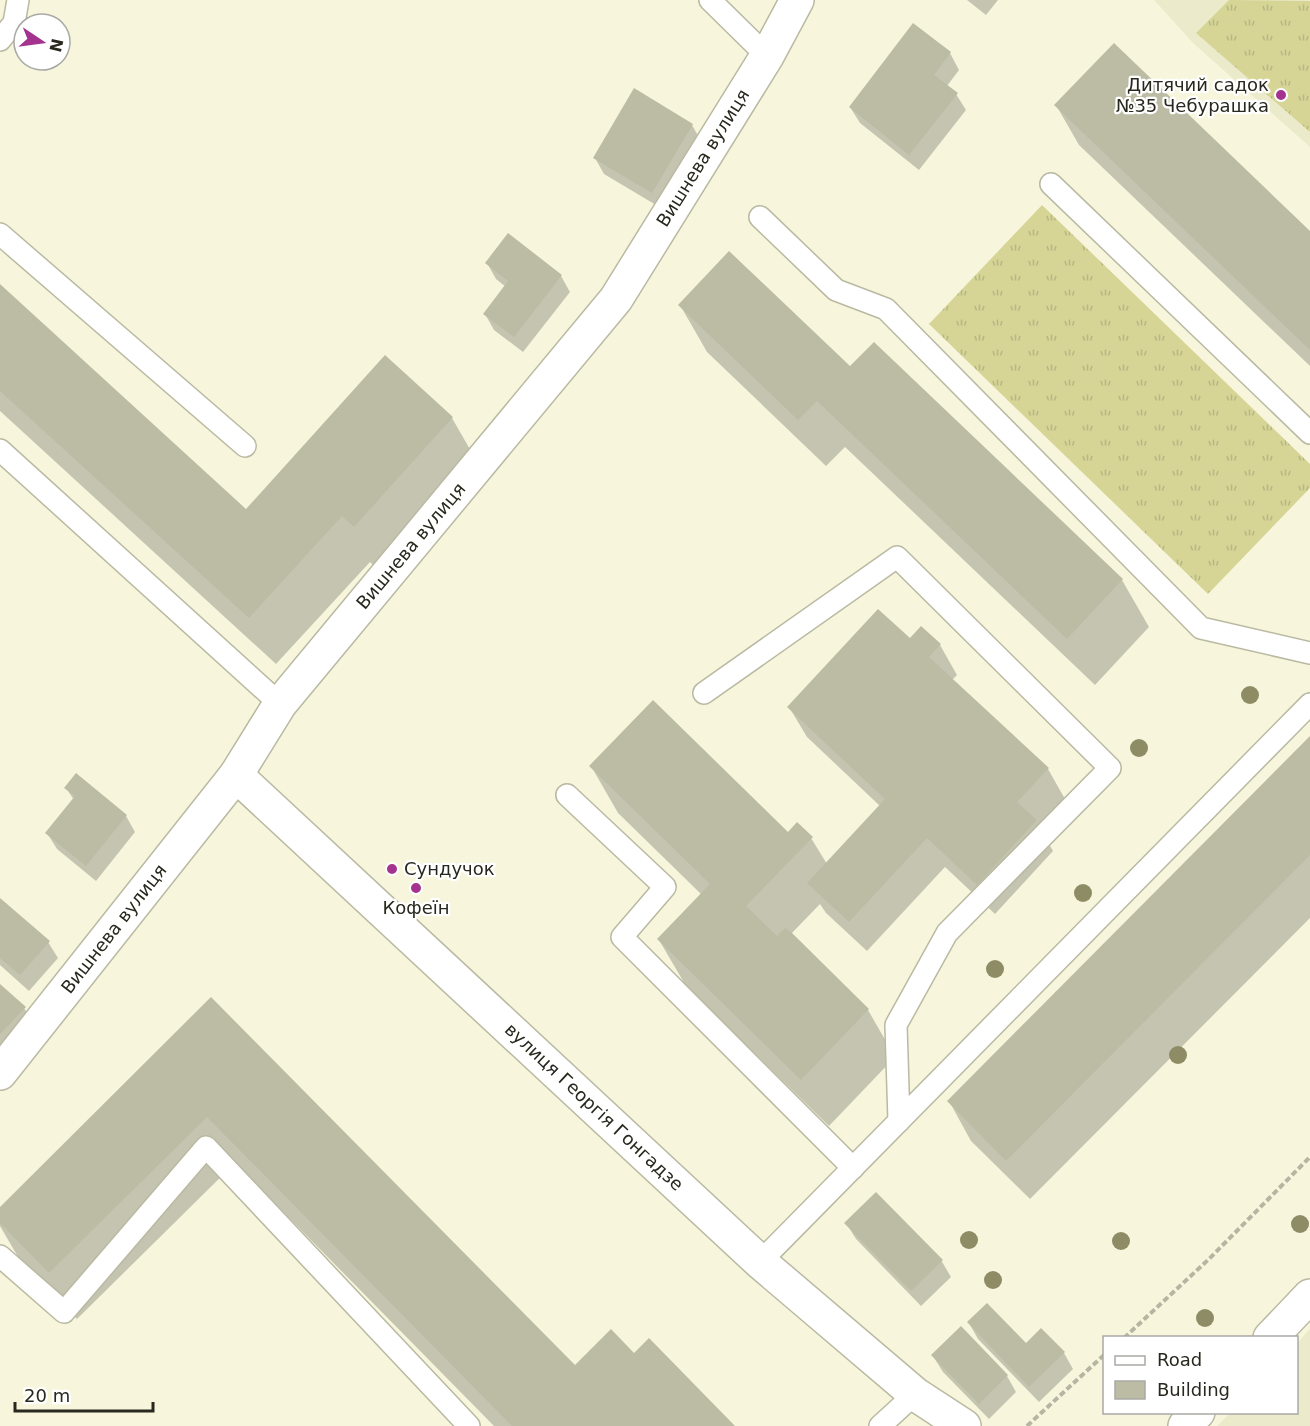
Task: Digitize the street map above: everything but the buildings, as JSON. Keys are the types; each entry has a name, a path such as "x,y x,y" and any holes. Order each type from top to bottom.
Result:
{"street":[{"name":"Вишнева вулиця","path":"0,1073 236,775 280,704 616,299 767,56 797,0"},
{"name":"вулиця Георгія Гонгадзе","path":"236,775 760,1262 915,1394 964,1426"},
{"path":"1272,1336 1310,1296"},
{"path":"1185,1426 1197,1414"}],"lane":[{"path":"0,40 14,23 18,0"},
{"path":"710,0 767,56"},
{"path":"1051,184 1310,433"},
{"path":"760,217 836,290 886,309 1201,628 1310,653"},
{"path":"0,234 245,446"},
{"path":"0,450 280,704"},
{"path":"704,693 897,557 1110,768 947,933 896,1025 899,1121"},
{"path":"760,1262 1310,704"},
{"path":"567,795 665,887 622,937 853,1168"},
{"path":"0,1256 64,1312 206,1147 469,1426"},
{"path":"880,1426 915,1394"}],"path":[{"path":"1126,1336 1209,1259 1310,1157"},
{"path":"1027,1426 1103,1356"}],"shaded area":[{"name":"Дитячий садок №35 Чебурашка","path":"1154,0 1310,0 1310,147 1193,43"},
{"path":"1310,1329 1310,1426 1217,1426 1229,1414 1298,1414 1298,1342"}],"green space":[{"name":"Дитячий садок №35 Чебурашка","path":"1229,0 1310,1 1310,132 1196,33"},
{"path":"1042,205 1310,464 1310,488 1208,594 929,324"}],"place":[{"name":"Дитячий садок №35 Чебурашка","path":"1281,95"},
{"name":"Сундучок","path":"392,869"},
{"name":"Кофеїн","path":"416,888"}]}
